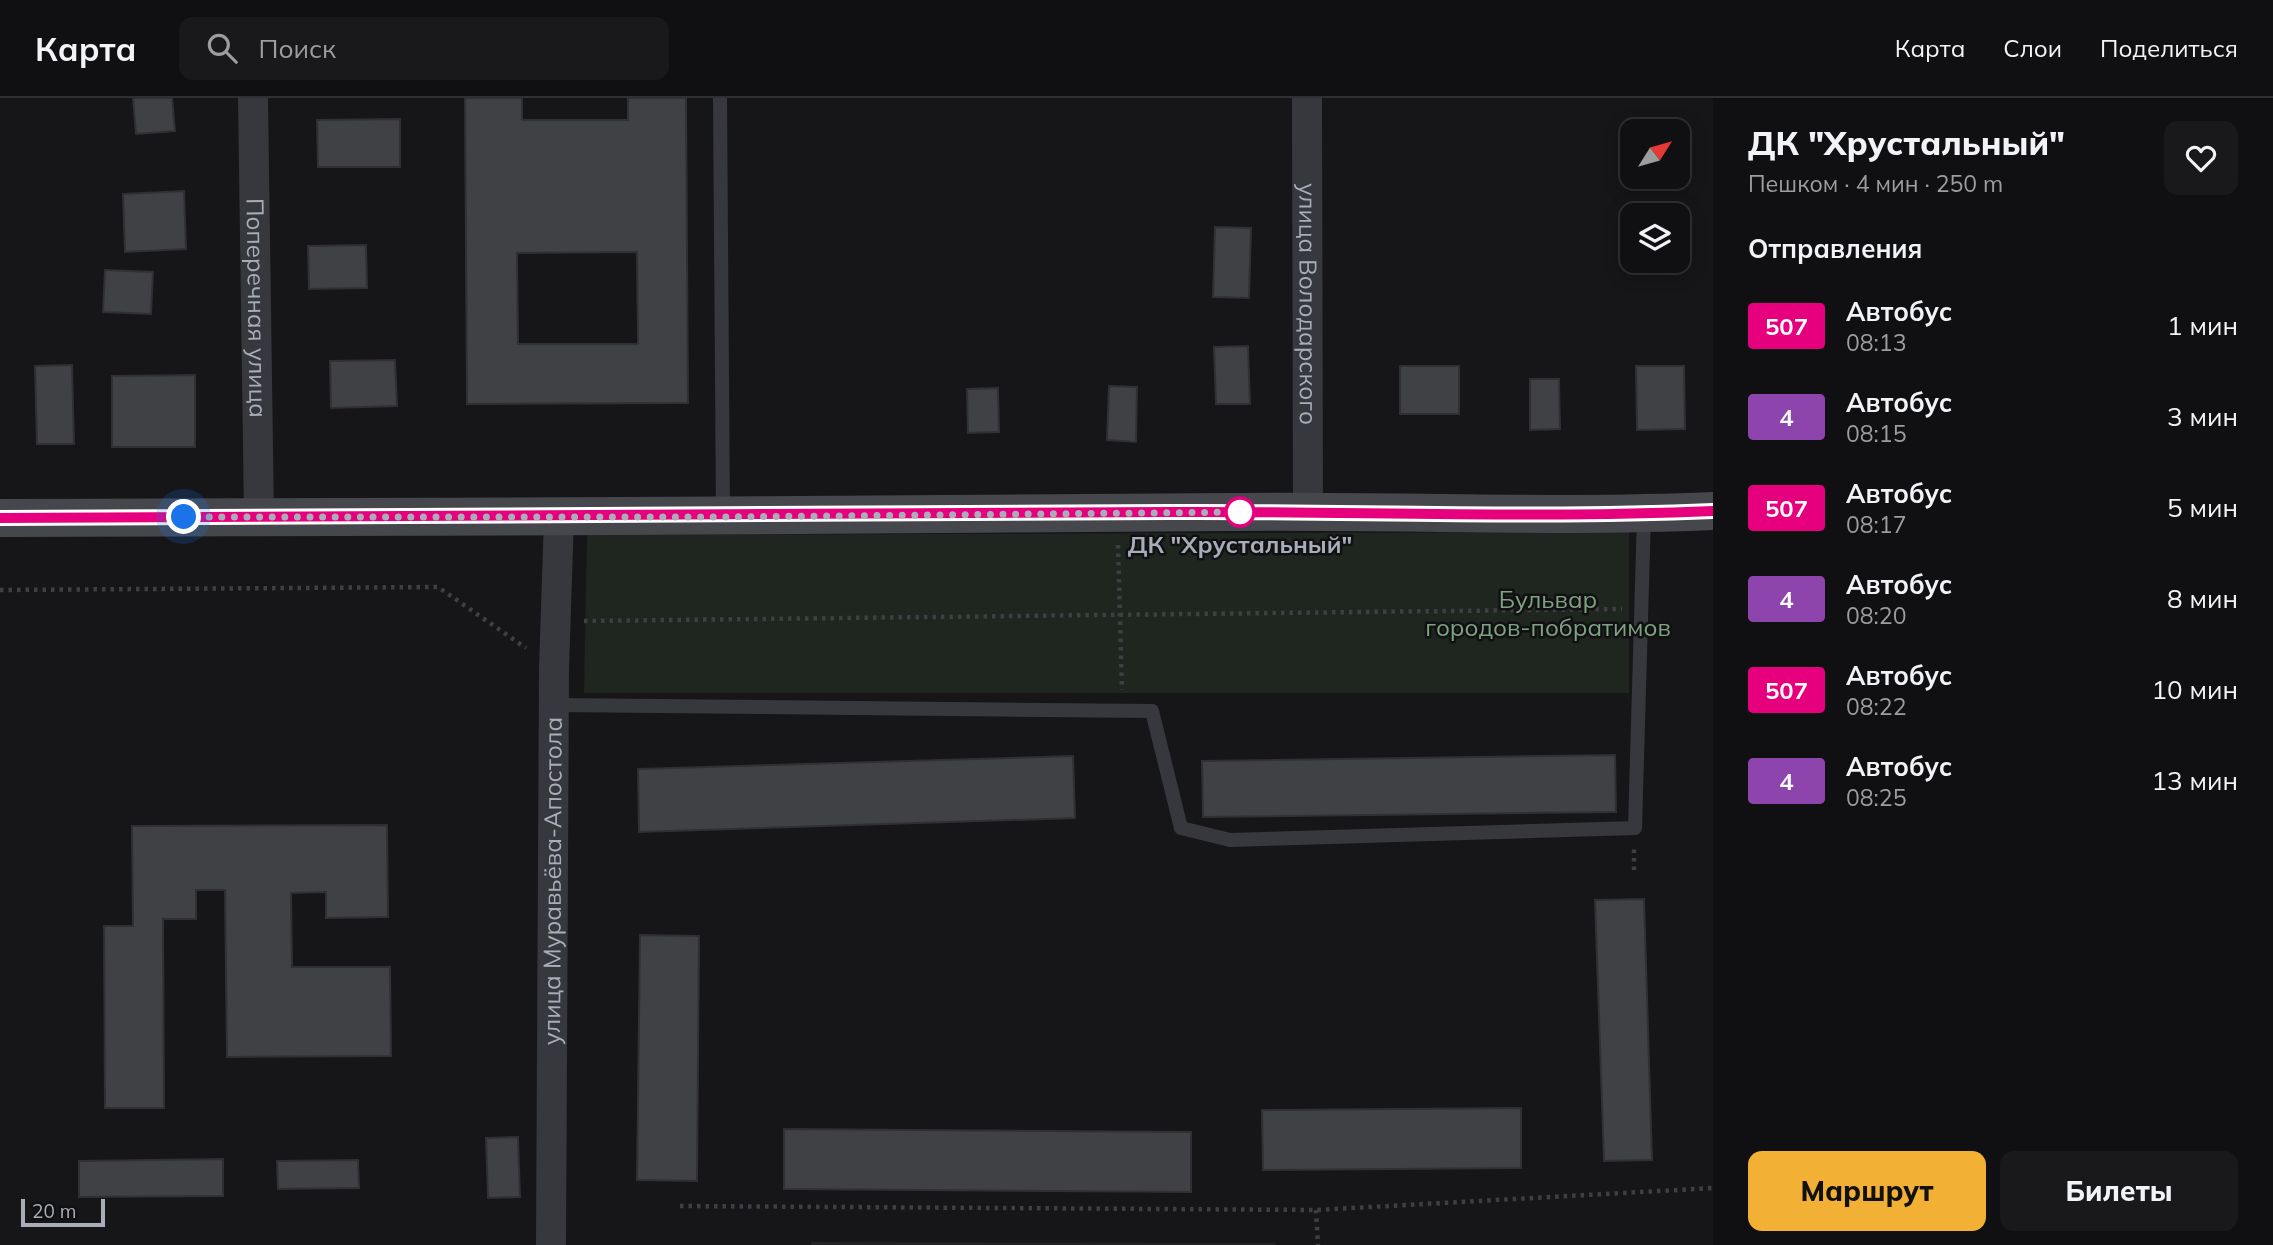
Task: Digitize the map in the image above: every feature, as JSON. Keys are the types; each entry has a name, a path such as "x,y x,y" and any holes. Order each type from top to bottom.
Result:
{"main road":[{"path":"0,518 723,517 1308,512 1644,514 1713,510"}],"street":[{"name":"Поперечная улица","path":"253,98 258,517"},
{"name":"улица Володарского","path":"1307,98 1308,512"},
{"name":"улица Муравьёва-Апостола","path":"551,1245 554,669 559,517"}],"lane":[{"path":"720,98 723,517"},
{"path":"554,705 1152,711 1181,828 1230,840 1635,828 1644,514"}],"path":[{"path":"1117,513 1123,710"},
{"path":"0,590 439,587 497,625 554,669"},
{"path":"556,622 1641,609"},
{"path":"680,1206 1316,1210 1713,1188"},
{"path":"1316,1210 1318,1245"}],"shaded area":[{"path":"811,1242 1275,1243 1275,1245 811,1245"}],"green space":[{"name":"Бульвар городов-побратимов","path":"1629,532 1629,693 584,693 587,535"}],"building":[{"path":"133,98 172,98 175,131 136,134"},
{"path":"465,98 522,98 522,120 628,120 628,98 686,98 688,403 467,404","holes":["637,252 638,344 518,344 517,253"]},
{"path":"400,119 400,167 318,167 317,120"},
{"path":"184,191 186,249 125,252 123,194"},
{"path":"1215,227 1251,228 1249,298 1213,297"},
{"path":"366,245 367,288 309,289 308,246"},
{"path":"105,270 153,272 151,314 103,312"},
{"path":"1248,346 1250,404 1216,404 1214,347"},
{"path":"395,360 397,406 331,408 330,361"},
{"path":"72,365 74,444 37,444 35,366"},
{"path":"1400,366 1459,366 1459,414 1400,414"},
{"path":"1636,366 1684,366 1685,429 1637,430"},
{"path":"195,375 195,447 112,447 112,376"},
{"path":"1530,379 1559,379 1560,429 1530,430"},
{"path":"1109,386 1137,387 1136,442 1107,440"},
{"path":"998,388 999,432 968,433 967,389"},
{"path":"1615,755 1616,812 1203,817 1202,761"},
{"path":"1073,756 1075,818 639,832 638,769"},
{"path":"387,825 388,917 326,918 326,892 291,893 292,967 390,967 391,1056 227,1057 225,890 196,890 196,919 163,919 164,1108 105,1108 104,926 133,926 132,826"},
{"path":"1644,899 1652,1160 1604,1161 1595,900"},
{"path":"640,935 699,936 697,1181 637,1180"},
{"path":"1521,1108 1521,1168 1263,1170 1262,1110"},
{"path":"784,1129 1191,1132 1191,1192 784,1189"},
{"path":"518,1137 520,1197 488,1198 486,1138"},
{"path":"223,1159 223,1196 79,1197 79,1161"},
{"path":"358,1160 359,1188 278,1189 277,1161"}],"bus line":[{"name":"507","path":"0,518 723,517 1247,512 1644,514 1713,511"}],"place":[{"name":"ДК \"Хрустальный\"","path":"1240,512"}],"route":[{"path":"184,517 723,517 1247,512 1240,512"}]}
